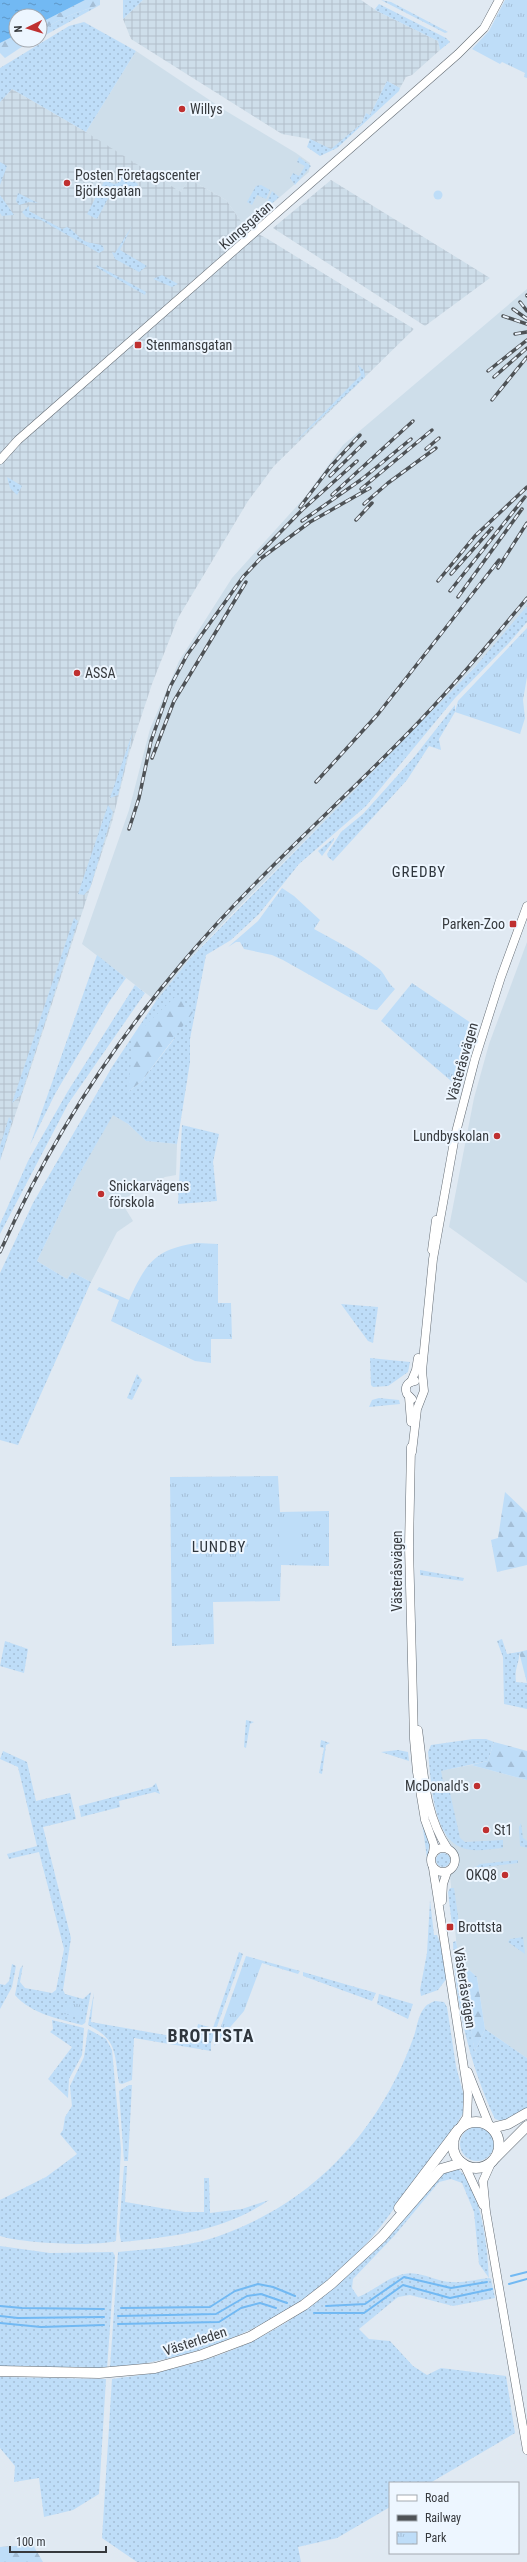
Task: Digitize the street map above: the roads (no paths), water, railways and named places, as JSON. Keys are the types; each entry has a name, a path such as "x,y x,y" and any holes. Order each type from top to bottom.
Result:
{"main road":[{"path":"527,2113 508,2124 491,2128 474,2122 459,2130 454,2142 454,2148 463,2163 479,2167 493,2160 527,2126"},
{"path":"491,2128 499,2143 493,2160"},
{"name":"Västerleden","path":"368,2249 459,2130"},
{"name":"Västerleden","path":"0,2371 111,2373 155,2368 202,2355 250,2337 299,2308 332,2284 382,2237 441,2169 463,2163"}],"street":[{"name":"Kungsgatan","path":"0,460 18,440 458,54 484,28 499,0"},
{"name":"Västeråsvägen","path":"410,1382 416,1370 427,1310 433,1259 439,1235 441,1208 455,1136 475,1059 501,978 521,928 527,906"},
{"name":"Västeråsvägen","path":"521,928 527,922"},
{"name":"Västeråsvägen","path":"423,1386 427,1310"},
{"path":"418,1381 423,1386 424,1391 421,1397 414,1399 409,1397 406,1391 410,1382 418,1381"},
{"name":"Västeråsvägen","path":"409,1397 412,1409 410,1547 413,1690 417,1772 425,1820 434,1845 433,1853"},
{"name":"Västeråsvägen","path":"412,1452 421,1397"},
{"name":"Västeråsvägen","path":"413,1690 429,1809 438,1835 448,1849"},
{"path":"441,1848 448,1849 454,1854 456,1861 452,1869 447,1872 439,1872 433,1868 431,1860 433,1853 441,1848"},
{"name":"Västeråsvägen","path":"433,1868 464,2062 469,2104 467,2117 459,2130"},
{"name":"Västeråsvägen","path":"442,1918 443,1884 447,1872"},
{"name":"Västeråsvägen","path":"464,2062 491,2128"},
{"path":"493,2160 483,2181 486,2212 527,2450"},
{"path":"463,2163 486,2212"}],"water":[{"path":"0,0 85,0 48,19 48,8 8,8 8,39 0,43"}],"waterway":[{"path":"511,2276 527,2272"},
{"path":"326,2306 365,2304 404,2277 451,2288 487,2282"},
{"path":"509,2284 527,2279"},
{"path":"121,2308 210,2307 235,2291 258,2284 273,2287 295,2296"},
{"path":"314,2313 364,2313 403,2285 450,2298 492,2289"},
{"path":"118,2316 216,2314 247,2296 261,2294 287,2303"},
{"path":"118,2324 219,2322 241,2308 260,2303 276,2308"},
{"path":"0,2306 22,2308 104,2309"},
{"path":"0,2316 18,2318 104,2317"},
{"path":"0,2323 41,2327 104,2325"}],"railway":[{"path":"520,302 527,311"},
{"path":"513,309 527,319"},
{"path":"503,316 527,324"},
{"path":"515,334 527,332"},
{"path":"488,371 527,340"},
{"path":"494,377 527,348"},
{"path":"492,400 527,357"},
{"path":"332,495 413,421"},
{"path":"361,489 432,430"},
{"path":"300,507 331,466 360,435"},
{"path":"426,449 439,438"},
{"path":"302,521 362,479 411,439"},
{"path":"330,476 365,442"},
{"path":"364,504 388,483 436,448"},
{"path":"259,554 302,510 357,461"},
{"path":"438,581 475,536 527,487"},
{"path":"129,829 139,798 151,741 170,687 187,655 243,577 260,559 310,522 370,488"},
{"path":"450,591 525,497"},
{"path":"356,520 372,503"},
{"path":"458,597 522,509"},
{"path":"498,568 527,523"},
{"path":"451,574 492,528"},
{"path":"316,782 378,714 499,560"},
{"path":"152,758 174,701 246,582"},
{"path":"0,1252 18,1213 59,1137 105,1065 129,1030 156,995 209,932 237,902 425,716 470,666 527,598"}],"place":[{"name":"Willys","path":"182,109"},
{"name":"Posten Företagscenter Björksgatan","path":"67,183"},
{"name":"Stenmansgatan","path":"138,345"},
{"name":"ASSA","path":"77,673"},
{"name":"Parken-Zoo","path":"513,924"},
{"name":"Lundbyskolan","path":"497,1136"},
{"name":"Snickarvägens förskola","path":"101,1194"},
{"name":"McDonald's","path":"477,1786"},
{"name":"St1","path":"486,1830"},
{"name":"OKQ8","path":"505,1875"},
{"name":"Brottsta","path":"450,1927"}],"district":[{"name":"GREDBY","path":"419,872"},
{"name":"LUNDBY","path":"219,1547"},
{"name":"BROTTSTA","path":"211,2035"}]}
